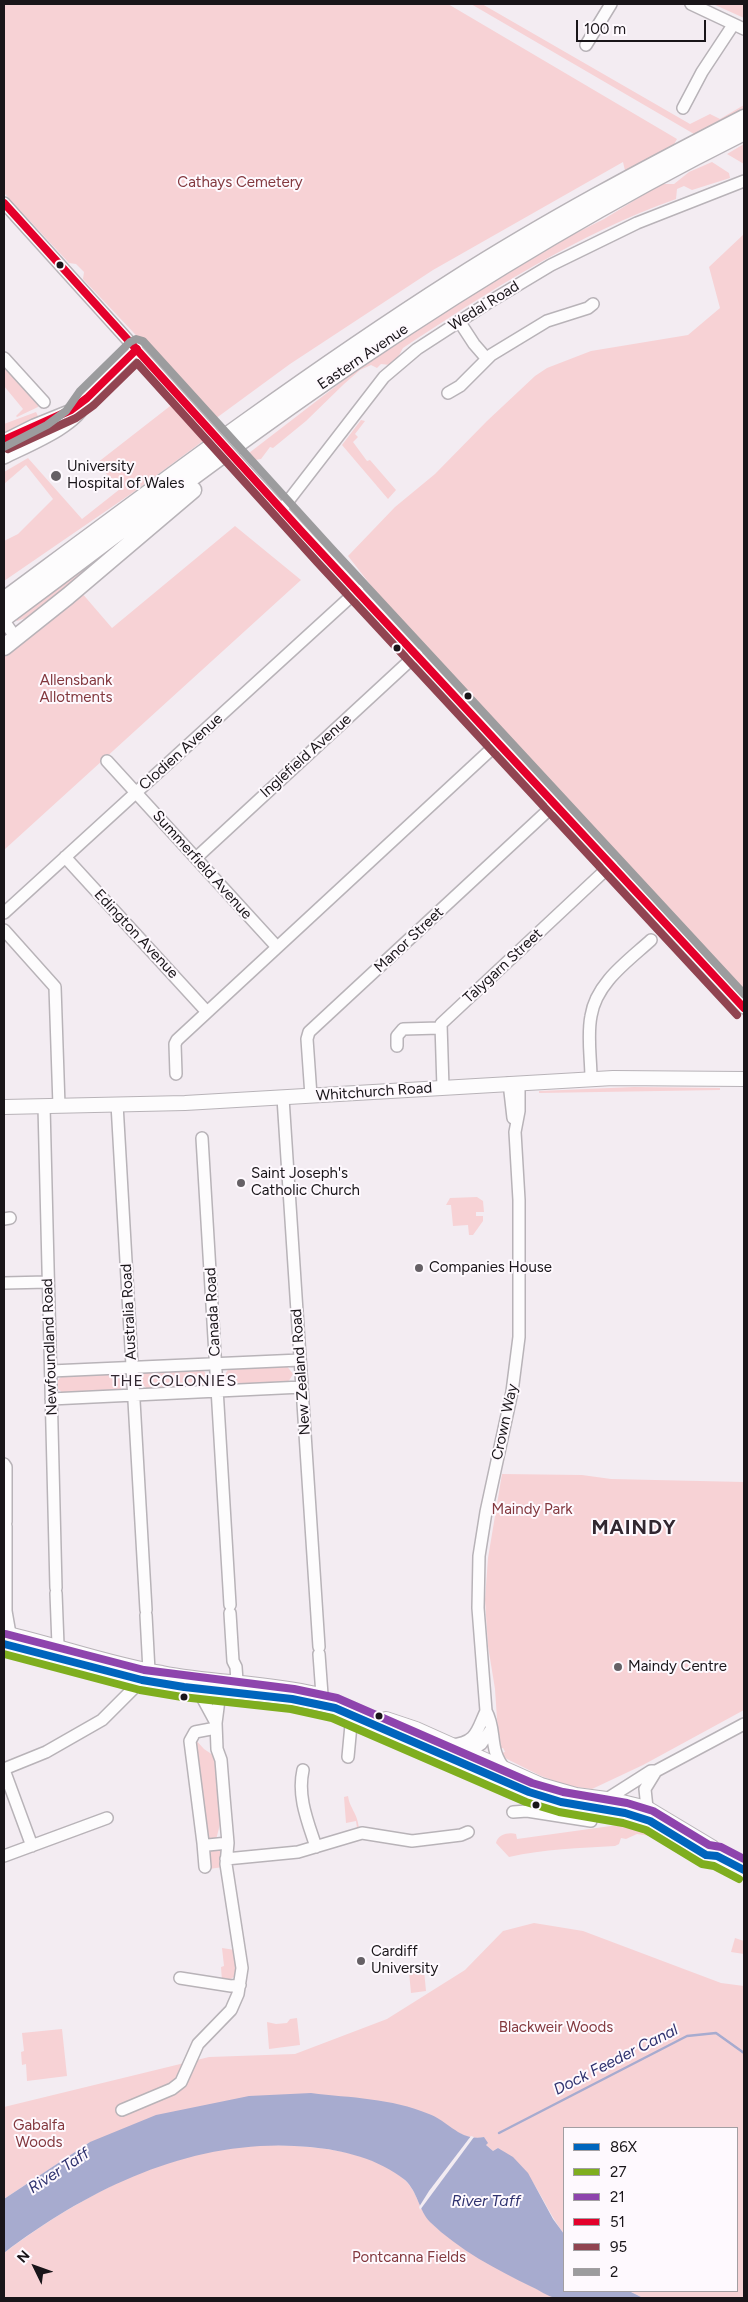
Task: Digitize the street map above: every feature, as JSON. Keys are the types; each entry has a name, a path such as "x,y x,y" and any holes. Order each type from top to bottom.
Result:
{"highway":[{"name":"Eastern Avenue","path":"4,600 260,412 455,280 642,170 744,118"},
{"name":"Eastern Avenue","path":"7,630 275,417 462,291 638,187 744,132"},
{"path":"7,630 252,442 275,417"},
{"path":"4,588 79,537 104,526"}],"main road":[{"name":"Whitchurch Road","path":"4,1107 283,1098 591,1079 744,1079"},
{"path":"6,1637 58,1646 146,1675 197,1688 237,1681 322,1695 358,1707 451,1751 515,1787 562,1809 625,1813 667,1824"},
{"path":"6,1637 123,1675 146,1675 217,1685 311,1702 352,1714 451,1751 468,1754 507,1772 566,1793 647,1808 706,1855 722,1859 744,1870"}],"street":[{"path":"586,45 611,4"},
{"path":"683,108 702,72 739,27 691,4"},
{"name":"Wedal Road","path":"282,509 388,372 417,349 551,265 601,240 682,204 744,180"},
{"path":"4,203 246,470 744,1008"},
{"path":"448,393 460,386 487,358 547,321 588,308 593,304"},
{"path":"459,321 474,344 487,358"},
{"path":"4,440 71,410 87,398 137,349"},
{"path":"4,358 44,402"},
{"path":"4,458 68,424 83,408 87,398"},
{"name":"Clodien Avenue","path":"4,913 358,590"},
{"name":"Inglefield Avenue","path":"196,858 417,654"},
{"path":"176,1074 176,1042 498,743"},
{"name":"Summerfield Avenue","path":"107,760 277,947"},
{"name":"Manor Street","path":"311,1096 307,1039 309,1032 555,804"},
{"name":"Edington Avenue","path":"65,857 207,1012"},
{"name":"Talygarn Street","path":"440,1028 441,1024 612,864"},
{"path":"4,930 55,987 59,1106"},
{"path":"591,1079 590,1023 595,1002 609,979 651,940"},
{"path":"397,1046 397,1036 403,1029 440,1028 444,1088"},
{"name":"Crown Way","path":"451,1751 475,1736 486,1711 478,1617 479,1563 486,1512 512,1392 519,1337 519,1200 515,1132 519,1111 514,1083"},
{"name":"New Zealand Road","path":"283,1098 322,1695"},
{"name":"Australia Road","path":"117,1104 146,1613 146,1675"},
{"name":"Newfoundland Road","path":"44,1106 58,1646"},
{"name":"Canada Road","path":"202,1138 233,1661 236,1667 237,1681"},
{"path":"4,1282 48,1282"},
{"path":"51,1371 300,1360"},
{"path":"52,1399 302,1387"},
{"path":"4,1464 6,1467 6,1637"},
{"path":"123,1675 126,1694"},
{"path":"32,1846 4,1770 46,1752 89,1729 111,1714 126,1694 146,1675"},
{"path":"210,1710 217,1685"},
{"path":"122,2110 163,2094 181,2082 198,2044 236,2003 242,1968 239,1941 233,1919 226,1859 228,1843 221,1760 217,1749 217,1685"},
{"path":"197,1688 210,1710 216,1726"},
{"name":"Crown Way","path":"486,1711 489,1716 494,1753 507,1772"},
{"path":"348,1757 352,1714"},
{"path":"606,1799 627,1784 651,1771 656,1771 744,1724"},
{"path":"205,1867 190,1741 195,1732 216,1726"},
{"path":"468,1754 481,1744 490,1731"},
{"path":"302,1770 300,1780 303,1807 316,1847"},
{"path":"647,1808 645,1789 656,1771"},
{"path":"513,1812 562,1809 591,1821"},
{"path":"4,1856 107,1818"},
{"path":"226,1859 294,1853 362,1833 412,1841 461,1835 468,1832"},
{"path":"203,1843 208,1845 228,1843"},
{"path":"180,1978 226,1985 240,1985"}],"green space":[{"name":"Cathays Cemetery","path":"4,4 448,4 677,139 672,148 626,175 623,162 433,270 290,364 215,419 83,279 84,272 76,264 69,263 4,193"},
{"path":"471,4 482,4 690,124 710,114 720,119 744,105 744,110 694,134"},
{"path":"713,4 744,4 744,18"},
{"path":"744,144 744,164 727,154"},
{"path":"712,162 729,173 730,178 692,190 684,186 677,189 676,199 604,229 535,265 403,348 390,365 381,364 377,368 371,365 360,370 306,421 273,448 270,447 261,459 255,460 249,453 362,366 421,326 570,236 604,219 661,184 674,184 689,172"},
{"path":"744,234 744,992 391,611 348,556 395,507 435,474 487,421 535,376 547,368 591,351 688,335 720,308 709,267"},
{"path":"4,363 39,404 38,407 16,416 23,409 4,386"},
{"path":"174,403 207,438 138,489 4,581 4,541 18,534 53,499 26,465 4,484 4,472 28,458 82,519 120,489 97,463"},
{"path":"36,412 39,418 4,437 4,424"},
{"path":"361,420 365,421 355,434 358,437 353,442 367,461 370,460 396,490 388,499 342,445"},
{"path":"152,517 35,615 17,621 15,618"},
{"name":"Allensbank Allotments","path":"235,526 301,580 4,850 4,656 46,624 81,592 112,628"},
{"path":"634,1087 720,1088 720,1090 539,1093 539,1091"},
{"path":"477,1197 483,1201 484,1212 476,1212 476,1216 483,1216 483,1221 473,1235 469,1235 468,1225 453,1226 451,1205 446,1205 450,1198"},
{"path":"286,1365 293,1374 287,1384 232,1386 223,1377 230,1367"},
{"path":"202,1368 209,1378 203,1387 148,1390 139,1380 146,1371"},
{"path":"118,1373 125,1382 119,1392 64,1394 56,1387 56,1382 63,1375"},
{"name":"Maindy Centre","path":"502,1474 582,1475 611,1479 744,1482 744,1710 643,1765 592,1789 569,1786 541,1776 503,1757 501,1753 505,1752 503,1748 499,1749 495,1689 488,1646 485,1600 488,1558"},
{"path":"194,1738 204,1749 213,1755 215,1761 220,1824 216,1840 211,1841 207,1837"},
{"path":"348,1796 359,1828 357,1828 356,1821 346,1823 344,1797"},
{"path":"618,1825 639,1827 653,1834 651,1836 637,1834 626,1839 621,1838 619,1844 615,1846 575,1848 509,1857 496,1843 501,1836 510,1833 516,1834 517,1839"},
{"path":"221,1849 223,1867 209,1869 209,1850"},
{"name":"Blackweir Woods","path":"534,1923 583,1931 721,1983 744,1986 744,2298 643,2298 631,2292 738,2292 738,2127 563,2127 563,2232 521,2166 498,2148 493,2151 486,2145 484,2137 477,2138 463,2135 431,2115 90,2142 4,2199 4,2107 209,2057 295,2054 387,2019 465,1970 503,1931"},
{"path":"735,1938 744,1941 744,1954 731,1952"},
{"path":"222,1948 235,1950 238,1966 237,1975 226,1982 222,1981 221,1967 224,1966"},
{"path":"424,1970 426,1991 411,1993 409,1972"},
{"path":"297,2018 300,2045 269,2049 267,2022 276,2024 287,2023 290,2019"},
{"path":"62,2029 67,2076 27,2081 26,2064 22,2065 21,2052 24,2051 22,2033"},
{"name":"Pontcanna Fields","path":"259,2145 296,2146 338,2151 358,2155 376,2162 393,2171 407,2182 426,2217 444,2234 495,2267 556,2298 4,2298 4,2253 79,2203 133,2176 161,2165 218,2149"}],"water":[{"name":"River Taff","path":"311,2093 371,2099 415,2109 436,2117 462,2134 476,2138 484,2137 488,2143 486,2145 493,2151 498,2148 513,2157 528,2173 553,2219 563,2233 563,2292 631,2292 643,2298 562,2299 547,2295 505,2274 453,2242 426,2218 413,2190 405,2180 384,2166 348,2153 310,2147 268,2146 227,2149 187,2158 148,2171 110,2187 73,2207 4,2253 4,2199 90,2142 156,2115 249,2096"}],"pier":[{"path":"471,2136 474,2137 420,2210 419,2207 429,2191"}],"waterway":[{"name":"Dock Feeder Canal","path":"499,2133 687,2036 716,2033 744,2053"}],"transit line":[{"name":"51","path":"4,203 301,531 744,1008"},
{"name":"2","path":"4,447 47,425 66,411 80,391 130,342 136,339 143,341 331,548 744,994"},
{"name":"51","path":"4,440 71,410 87,398 137,349"},
{"name":"95","path":"8,449 76,418 94,405 137,363 317,562 737,1015"},
{"name":"21","path":"6,1634 144,1670 294,1689 337,1698 532,1783 563,1792 627,1803 653,1811 709,1845 721,1847 744,1859"},
{"name":"86X","path":"4,1644 142,1680 184,1687 292,1699 335,1708 529,1792 561,1802 625,1813 650,1821 706,1855 717,1856 744,1870"},
{"name":"27","path":"4,1654 140,1690 182,1697 291,1709 332,1718 526,1802 559,1812 623,1823 646,1830 702,1864 714,1866 739,1879"}],"place":[{"name":"University Hospital of Wales","path":"56,476"},
{"name":"Saint Joseph's Catholic Church","path":"241,1183"},
{"name":"Companies House","path":"419,1268"},
{"name":"Maindy Centre","path":"618,1667"},
{"name":"Cardiff University","path":"361,1961"}],"district":[{"name":"THE COLONIES","path":"174,1381"},
{"name":"MAINDY","path":"634,1528"}],"park label":[{"name":"Maindy Park","path":"532,1510"},
{"name":"Gabalfa Woods","path":"39,2134"}]}
